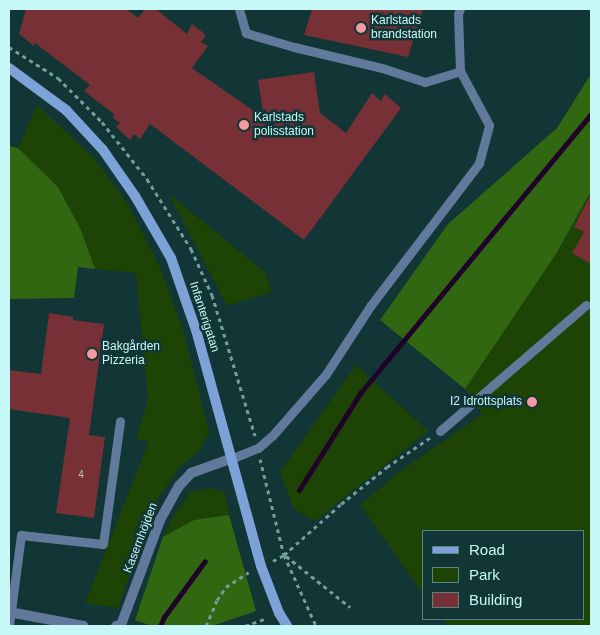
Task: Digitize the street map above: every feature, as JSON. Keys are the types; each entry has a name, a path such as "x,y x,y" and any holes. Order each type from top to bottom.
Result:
{"street":[{"name":"Infanterigatan","path":"9,68 66,110 103,150 135,196 171,258 196,330 233,458 261,566 279,613 287,626"},
{"name":"Kasernhöjden","path":"116,626 122,625 160,520 179,486 191,473 233,458"},
{"path":"11,612 84,626"}],"lane":[{"path":"239,9 246,33 294,47 382,68 425,82 460,71"},
{"path":"233,458 258,448 272,436 326,374 370,305 478,163 489,125 460,71 458,14 460,9"},
{"path":"440,431 586,305"},
{"path":"9,626 21,535 103,544 120,421"}],"path":[{"path":"206,626 217,600 226,587 238,577 284,555 372,480 440,431"},
{"path":"284,555 350,607"},
{"path":"245,626 279,613"}],"green space":[{"path":"591,74 591,191 556,254 465,389 380,320 448,224 557,128"},
{"path":"37,105 93,157 126,201 159,265 183,330 209,433 200,450 178,469 155,503 118,608 85,603 149,441 136,439 148,399 136,273 95,269 81,230 58,187 18,148"},
{"path":"9,146 18,148 58,187 81,230 95,269 78,267 74,298 9,299"},
{"name":"I2 Idrottsplats","path":"591,191 591,626 451,626 443,620 585,620 585,530 422,530 422,592 360,505 398,473 482,414 465,389 556,254"},
{"path":"169,194 265,272 272,292 227,306"},
{"path":"356,365 428,431 315,521 294,509 280,472"},
{"path":"210,488 225,492 229,515 194,520 163,537 176,512 191,492"},
{"path":"229,515 256,611 212,626 152,626 135,620 163,537 194,520"}],"building":[{"name":"Karlstads polisstation","path":"26,9 126,9 138,18 145,9 156,9 187,34 192,24 206,35 201,42 208,46 192,68 264,118 258,80 314,72 320,113 346,133 372,93 381,101 385,94 401,108 304,240 150,124 140,139 134,134 130,140 116,127 120,123 113,118 114,114 84,91 90,85 35,43 34,46 19,34"},
{"name":"Karlstads brandstation","path":"312,9 423,9 408,57 304,35"},
{"path":"591,194 591,264 572,253 584,232 574,227"},
{"path":"49,313 73,317 73,320 104,324 89,435 105,437 94,518 56,513 70,418 9,409 9,370 41,374"}],"waterway":[{"path":"299,490 361,392 591,114"},
{"path":"160,626 164,617 205,561"}],"place":[{"name":"Karlstads brandstation","path":"361,28"},
{"name":"Karlstads polisstation","path":"244,125"},
{"name":"Bakgården Pizzeria","path":"92,354"},
{"name":"I2 Idrottsplats","path":"532,402"}]}
